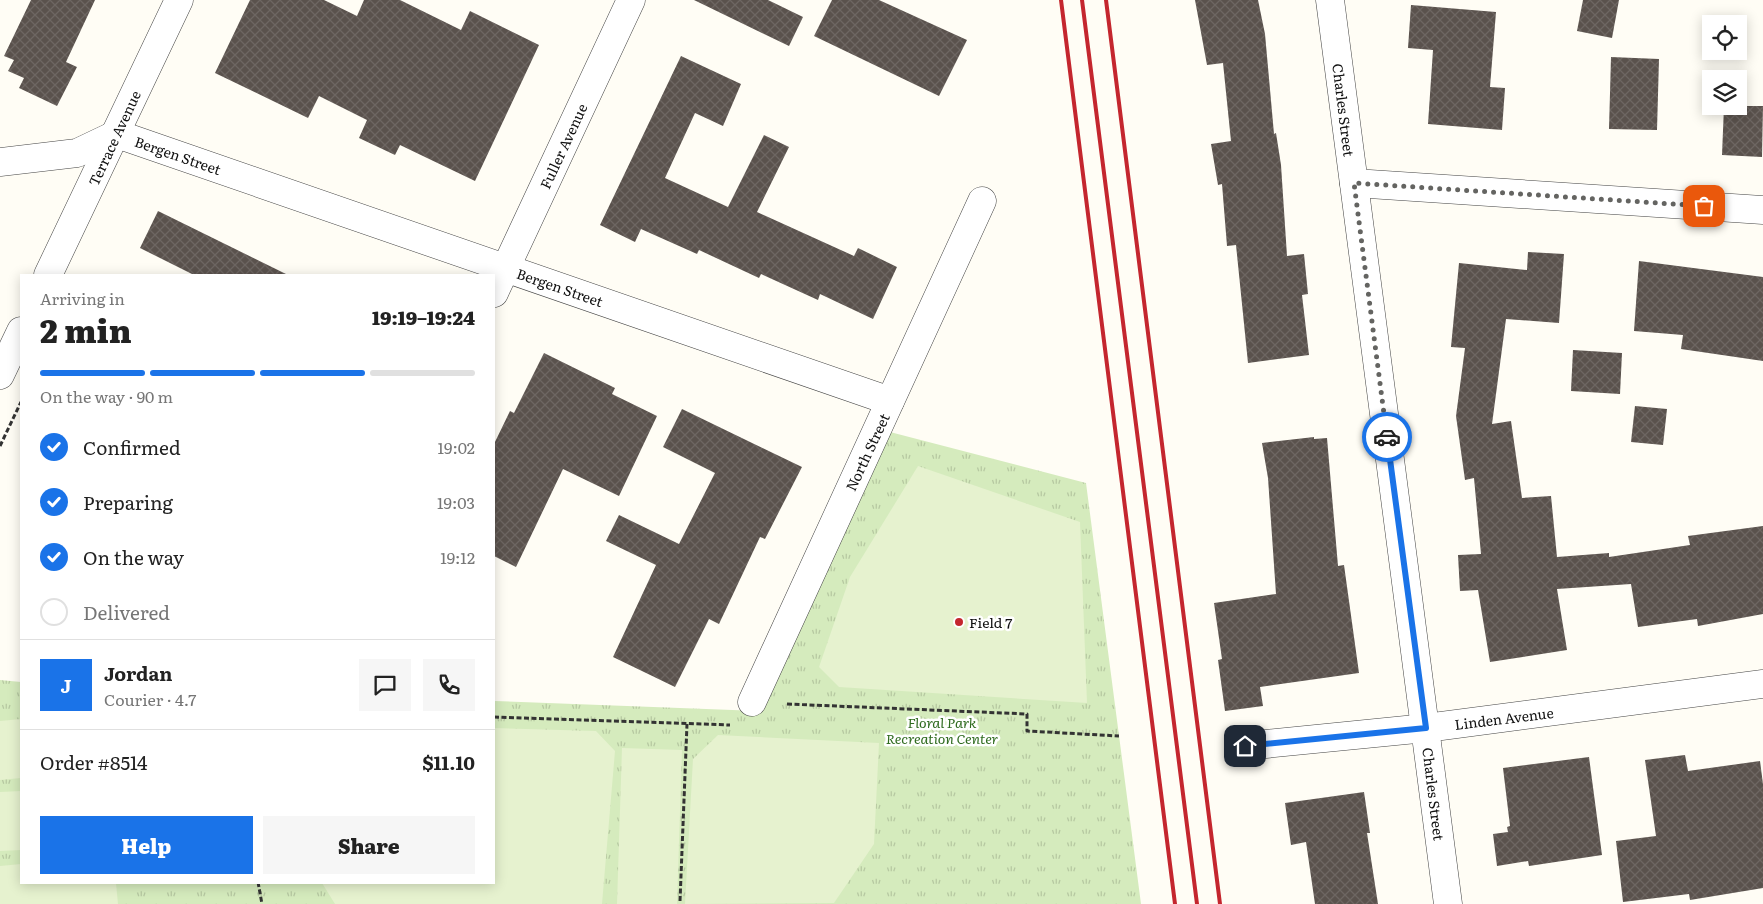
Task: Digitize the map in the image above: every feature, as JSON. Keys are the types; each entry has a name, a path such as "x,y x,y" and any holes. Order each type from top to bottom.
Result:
{"street":[{"name":"Terrace Avenue","path":"48,274 117,134 179,0"},
{"name":"Fuller Avenue","path":"495,291 631,0"},
{"name":"Charles Street","path":"1330,0 1448,904"},
{"path":"0,162 77,152 117,134"},
{"name":"Bergen Street","path":"117,134 890,401"},
{"path":"1354,183 1763,210"},
{"name":"North Street","path":"752,702 982,201"},
{"path":"0,375 20,333"},
{"name":"Linden Avenue","path":"1245,746 1426,728 1763,684"}],"path":[{"path":"0,446 20,404"},
{"path":"495,718 740,726 752,702 1027,714 1027,731 1119,736"},
{"path":"680,901 688,724"},
{"path":"258,884 262,904"}],"green space":[{"name":"Floral Park Recreation Center","path":"890,432 1086,483 1141,904 0,904 0,680 20,682 20,884 495,884 495,701 759,711"},
{"name":"Field 7","path":"918,466 1080,522 1087,703 839,687 819,667 850,577"},
{"path":"20,719 20,778 0,780 0,721"},
{"path":"495,728 596,731 615,751 602,904 335,904 323,884 495,884"},
{"path":"718,735 879,743 874,844 834,903 685,904 693,759"},
{"path":"622,748 682,750 677,904 617,904"},
{"path":"20,791 20,850 0,851 0,792"},
{"path":"20,864 20,884 116,884 118,904 0,904 0,866"}],"building":[{"path":"31,0 95,0 66,62 77,67 57,106 19,88 24,78 8,71 14,60 4,56"},
{"path":"250,0 324,0 357,16 364,0 400,0 461,30 470,11 539,45 475,181 400,145 395,155 359,138 367,120 319,96 308,118 215,73"},
{"path":"694,0 768,0 803,17 789,46"},
{"path":"832,0 879,0 967,40 939,96 814,36"},
{"path":"1195,0 1258,0 1265,34 1274,134 1276,133 1281,165 1287,256 1304,254 1308,294 1302,295 1309,355 1248,363 1236,245 1227,246 1222,184 1218,185 1211,144 1231,141 1223,63 1207,65"},
{"path":"1583,0 1619,0 1612,38 1577,31"},
{"path":"1411,5 1496,12 1490,87 1505,88 1502,130 1428,124 1433,50 1408,48"},
{"path":"681,56 741,84 723,126 695,113 665,178 728,207 764,135 789,147 757,212 854,256 858,248 897,267 873,319 820,294 818,300 761,274 759,278 699,250 697,254 641,229 635,242 600,225"},
{"path":"1611,57 1659,59 1657,130 1609,129"},
{"path":"1747,106 1763,106 1762,157 1722,155 1724,115 1747,115"},
{"path":"158,211 286,274 192,274 140,248"},
{"path":"1528,252 1564,254 1559,323 1506,319 1492,424 1511,421 1522,498 1551,496 1557,557 1609,553 1609,557 1690,545 1688,536 1763,526 1763,614 1698,626 1697,619 1638,627 1631,584 1557,589 1567,650 1490,662 1478,590 1460,591 1458,555 1481,554 1474,478 1465,480 1456,416 1465,348 1451,347 1459,263 1527,270"},
{"path":"1639,261 1763,277 1763,361 1681,349 1683,335 1634,331"},
{"path":"1573,350 1622,353 1620,394 1571,391"},
{"path":"544,353 615,388 612,394 657,416 619,496 563,469 516,567 495,556 495,442 510,411 514,413"},
{"path":"1635,406 1667,409 1663,445 1631,442"},
{"path":"682,409 802,467 765,539 760,537 719,624 709,619 675,687 613,657 656,565 606,541 619,515 679,544 715,473 663,447"},
{"path":"1314,437 1314,439 1327,438 1338,566 1344,565 1359,673 1260,687 1263,706 1225,711 1218,660 1222,659 1214,603 1276,594 1268,478 1262,443"},
{"path":"1685,755 1688,771 1760,761 1763,784 1763,888 1690,900 1689,894 1623,902 1616,841 1656,836 1645,760"},
{"path":"1589,757 1602,855 1529,866 1528,861 1497,866 1493,834 1508,832 1507,827 1510,826 1503,768"},
{"path":"1364,792 1370,833 1367,833 1378,904 1315,904 1306,842 1291,845 1285,803"}],"railway":[{"path":"1061,0 1175,904"},
{"path":"1082,0 1197,904"},
{"path":"1106,0 1220,904"}],"way so far":[{"path":"1387,437 1354,183 1704,206"}],"place":[{"name":"Field 7","path":"959,622"}],"route":[{"path":"1245,746 1426,728 1387,437"}]}
